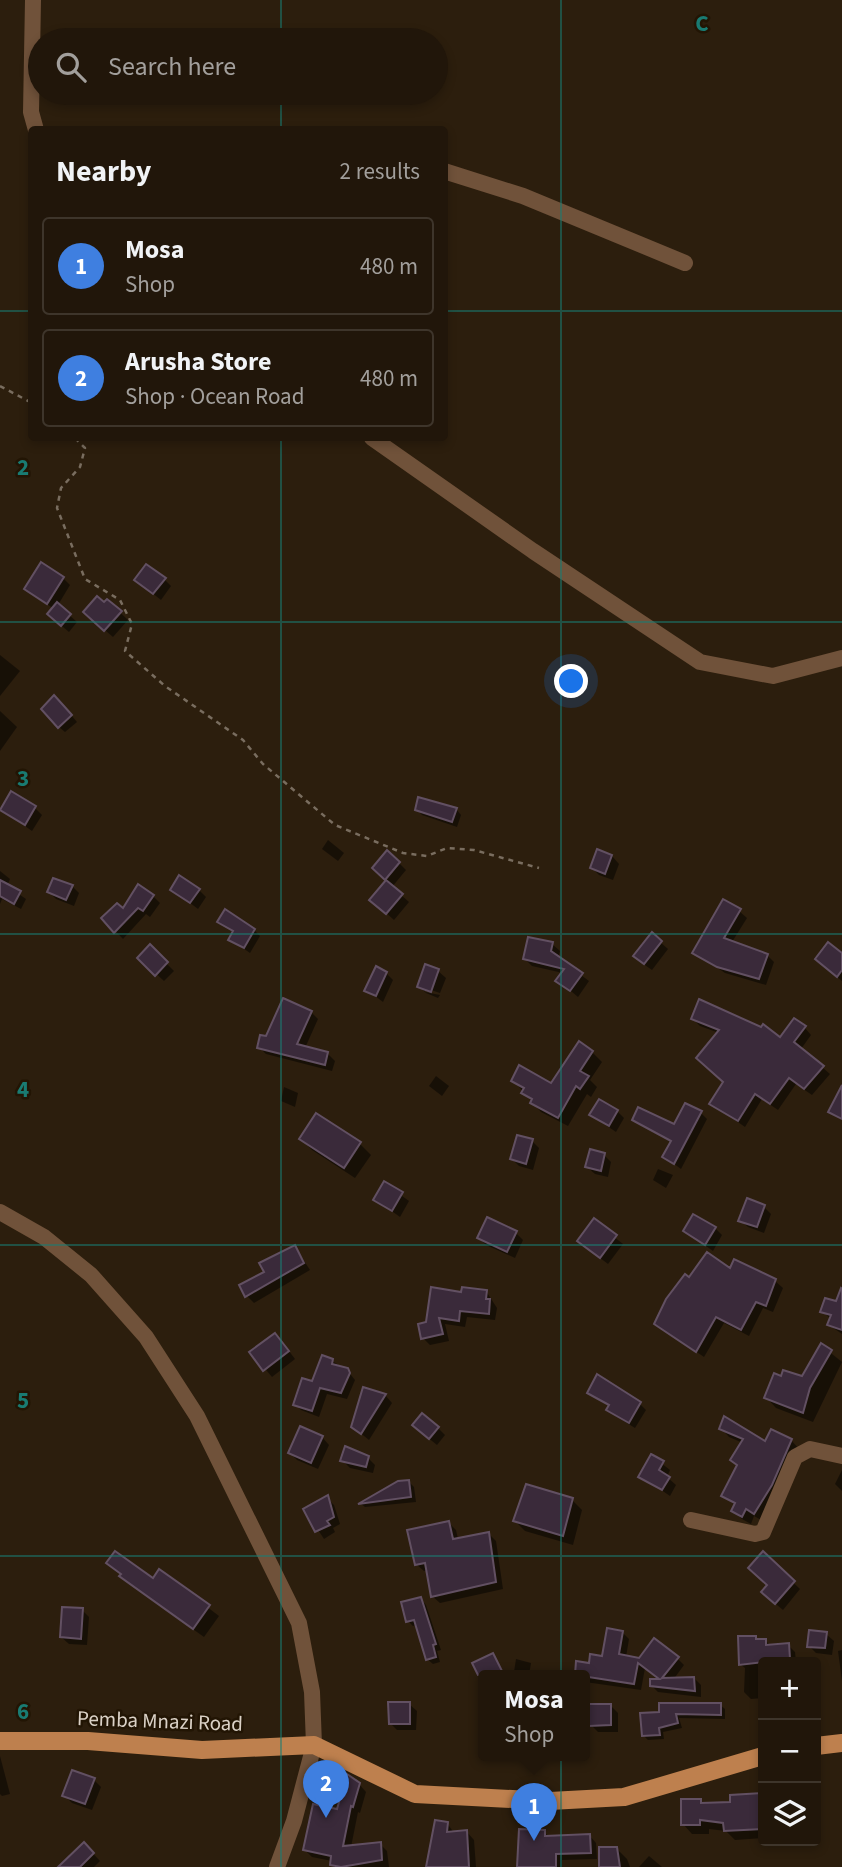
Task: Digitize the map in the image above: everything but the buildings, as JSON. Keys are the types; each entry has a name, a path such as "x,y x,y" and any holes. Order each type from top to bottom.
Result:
{"main road":[{"name":"Pemba Mnazi Road","path":"0,1741 88,1741 202,1750 314,1745 415,1794 550,1801 624,1797 758,1757"},
{"path":"821,1745 842,1743"}],"street":[{"path":"28,3 29,28"},
{"path":"31,105 35,126"},
{"path":"448,172 523,196 685,263"},
{"path":"376,441 533,551 699,662 773,676 842,658"},
{"path":"0,1212 44,1237 92,1275 146,1337 197,1416 299,1623 312,1692 314,1745 294,1821 276,1867"},
{"path":"691,1520 755,1534 763,1531 795,1457 810,1449 842,1456"}],"path":[{"path":"0,386 28,401"},
{"path":"78,441 85,448 80,467 61,488 57,508 85,579 120,600 132,624 125,652 148,673 243,740 263,764 335,825 402,852 427,856 447,848 474,850 539,868"}],"place":[{"name":"Arusha Store","path":"326,1818"},
{"name":"Mosa","path":"534,1841"}]}
